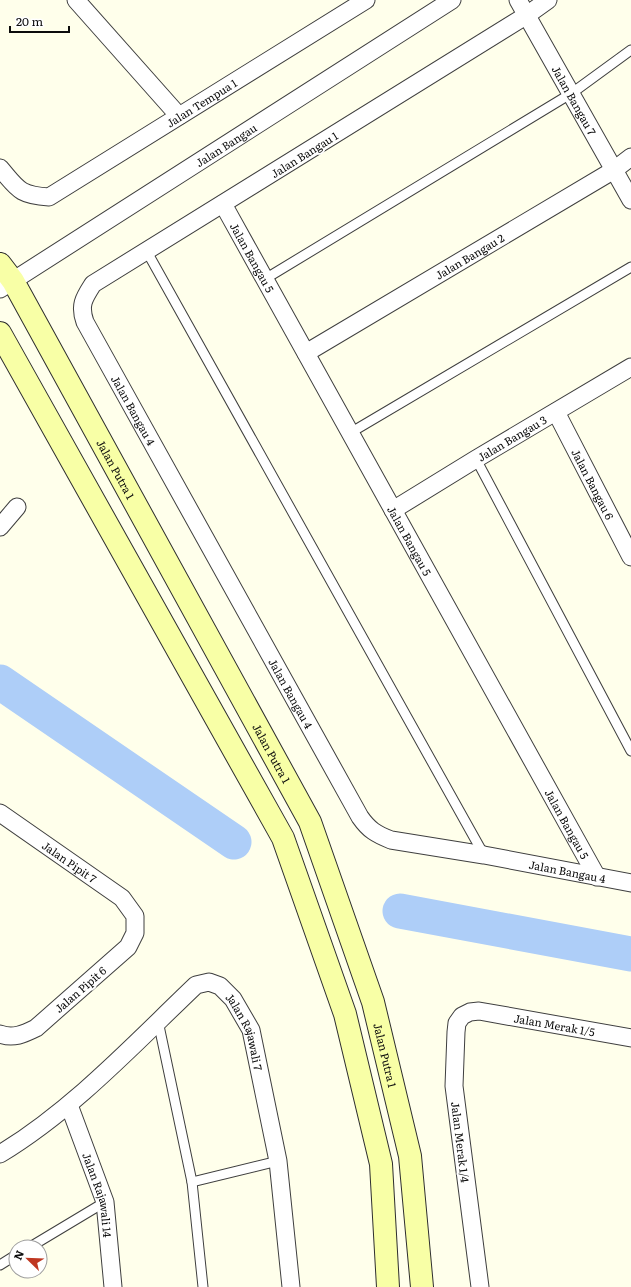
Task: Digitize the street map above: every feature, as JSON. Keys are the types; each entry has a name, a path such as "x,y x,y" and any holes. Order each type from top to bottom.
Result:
{"main road":[{"name":"Jalan Putra 1","path":"4,278 310,822 373,1002 410,1156 422,1287"},
{"path":"0,333 283,838 346,1014 381,1164 388,1287"}],"street":[{"path":"76,0 180,116"},
{"name":"Jalan Tempua 1","path":"0,168 21,191 33,196 48,197 366,0"},
{"name":"Jalan Bangau","path":"4,278 452,0"},
{"name":"Jalan Bangau 7","path":"518,0 572,93 631,200"},
{"name":"Jalan Bangau 1","path":"85,322 82,313 82,302 93,284 527,15 548,0"},
{"name":"Jalan Bangau 2","path":"306,353 614,170 631,157"},
{"name":"Jalan Bangau 5","path":"223,204 597,877"},
{"name":"Jalan Bangau 4","path":"85,322 368,828 379,836 391,840 484,855 631,883"},
{"name":"Jalan Bangau 3","path":"393,510 631,367"},
{"name":"Jalan Bangau 6","path":"556,412 631,557"},
{"path":"0,527 17,506"},
{"name":"Jalan Pipit 7","path":"0,813 122,898 135,916"},
{"name":"Jalan Pipit 6","path":"0,1034 5,1036 21,1035 36,1028 128,947 135,933 135,916"},
{"name":"Jalan Rajawali 7","path":"0,1154 25,1139 70,1105 196,985 209,982 220,986 233,1000 251,1030 278,1161 291,1287"},
{"name":"Jalan Merak 1/5","path":"479,1011 631,1038"},
{"name":"Jalan Merak 1/4","path":"479,1011 470,1012 462,1016 457,1023 454,1086 480,1287"},
{"name":"Jalan Rajawali 14","path":"70,1105 105,1202 113,1287"}],"lane":[{"path":"265,280 572,93 631,50"},
{"path":"146,250 484,855"},
{"path":"350,433 631,267"},
{"path":"476,459 631,751"},
{"path":"158,1021 192,1182 203,1287"},
{"path":"192,1182 278,1161"},
{"path":"43,1239 105,1202"}],"waterway":[{"path":"0,682 234,842"},
{"path":"400,911 631,954"}]}
